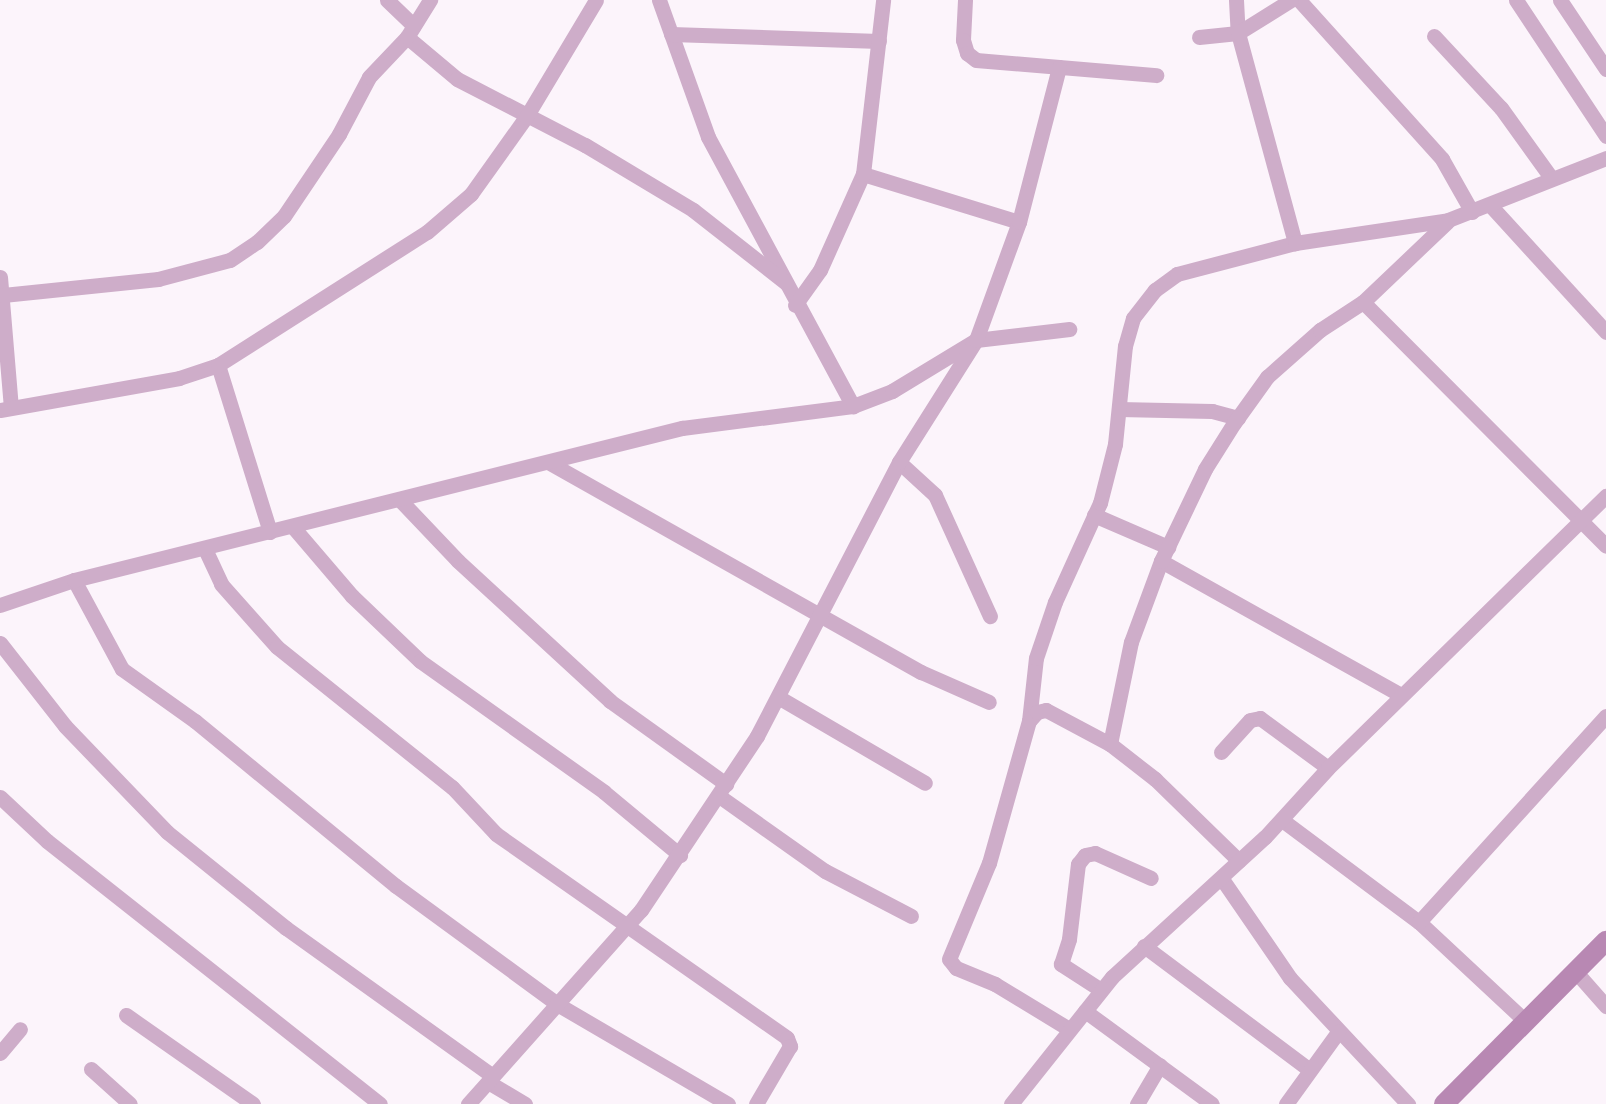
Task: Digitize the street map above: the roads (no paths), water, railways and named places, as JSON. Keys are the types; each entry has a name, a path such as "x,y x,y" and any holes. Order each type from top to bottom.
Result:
{"street":[{"path":"388,0 411,32 457,78 585,145 693,210 786,283"},
{"path":"3,295 158,280 230,260 284,216 339,134 368,77 411,32 430,0"},
{"path":"0,277 5,409 179,378 218,365 426,232 471,194 526,117 596,0"},
{"path":"659,0 708,137 853,406"},
{"path":"796,305 820,270 863,174 883,0"},
{"path":"964,0 964,40 967,53 976,60 1156,75"},
{"path":"1236,0 1238,33 1295,243"},
{"path":"1199,37 1238,33 1295,0 1442,160 1472,212"},
{"path":"1516,0 1606,136"},
{"path":"1560,0 1606,69"},
{"path":"672,34 879,40"},
{"path":"1434,36 1501,108 1552,179"},
{"path":"468,1104 628,926 723,790 778,696 899,462 976,340 1019,222 1059,67"},
{"path":"1069,1029 996,984 956,968 948,959 989,863 1029,721 1036,658 1055,602 1094,514 1115,444 1125,346 1134,318 1156,290 1177,274 1295,243 1448,220 1606,158"},
{"path":"863,174 1019,222"},
{"path":"1490,204 1606,332"},
{"path":"1110,744 1130,642 1164,554 1205,470 1238,418 1267,377 1320,330 1363,302 1448,220"},
{"path":"1363,302 1606,546"},
{"path":"0,606 74,580 682,428 853,406 892,392 976,340 1070,329"},
{"path":"218,365 270,532"},
{"path":"1119,409 1212,410 1238,418"},
{"path":"548,462 946,685 990,702"},
{"path":"899,462 935,495 990,616"},
{"path":"1011,1104 1101,990 1144,946 1222,879 1401,695 1606,496"},
{"path":"400,500 458,561 610,701 825,870 910,916"},
{"path":"1094,514 1401,695"},
{"path":"293,526 352,596 420,661 590,782 680,854"},
{"path":"205,549 220,584 278,648 452,787 496,834 786,1038 790,1046 756,1104"},
{"path":"74,580 122,670 195,722 396,886 557,1004 728,1104"},
{"path":"0,643 64,726 167,832 286,928 526,1104"},
{"path":"778,696 925,783"},
{"path":"1029,721 1046,710 1110,744 1155,779 1239,861"},
{"path":"1420,922 1606,716"},
{"path":"1221,752 1250,720 1260,718 1328,768"},
{"path":"0,797 47,841 380,1104"},
{"path":"1282,820 1420,922 1524,1020"},
{"path":"1101,990 1061,964 1069,939 1078,864 1085,855 1094,853 1151,878"},
{"path":"1222,879 1248,923 1338,1032 1408,1104"},
{"path":"1444,1104 1606,941"},
{"path":"1144,946 1310,1070"},
{"path":"1575,971 1606,1006"},
{"path":"1085,1011 1212,1104"},
{"path":"126,1014 252,1104"},
{"path":"0,1053 20,1029"},
{"path":"1286,1104 1338,1032"},
{"path":"1137,1104 1160,1065"},
{"path":"91,1069 130,1104"}]}
